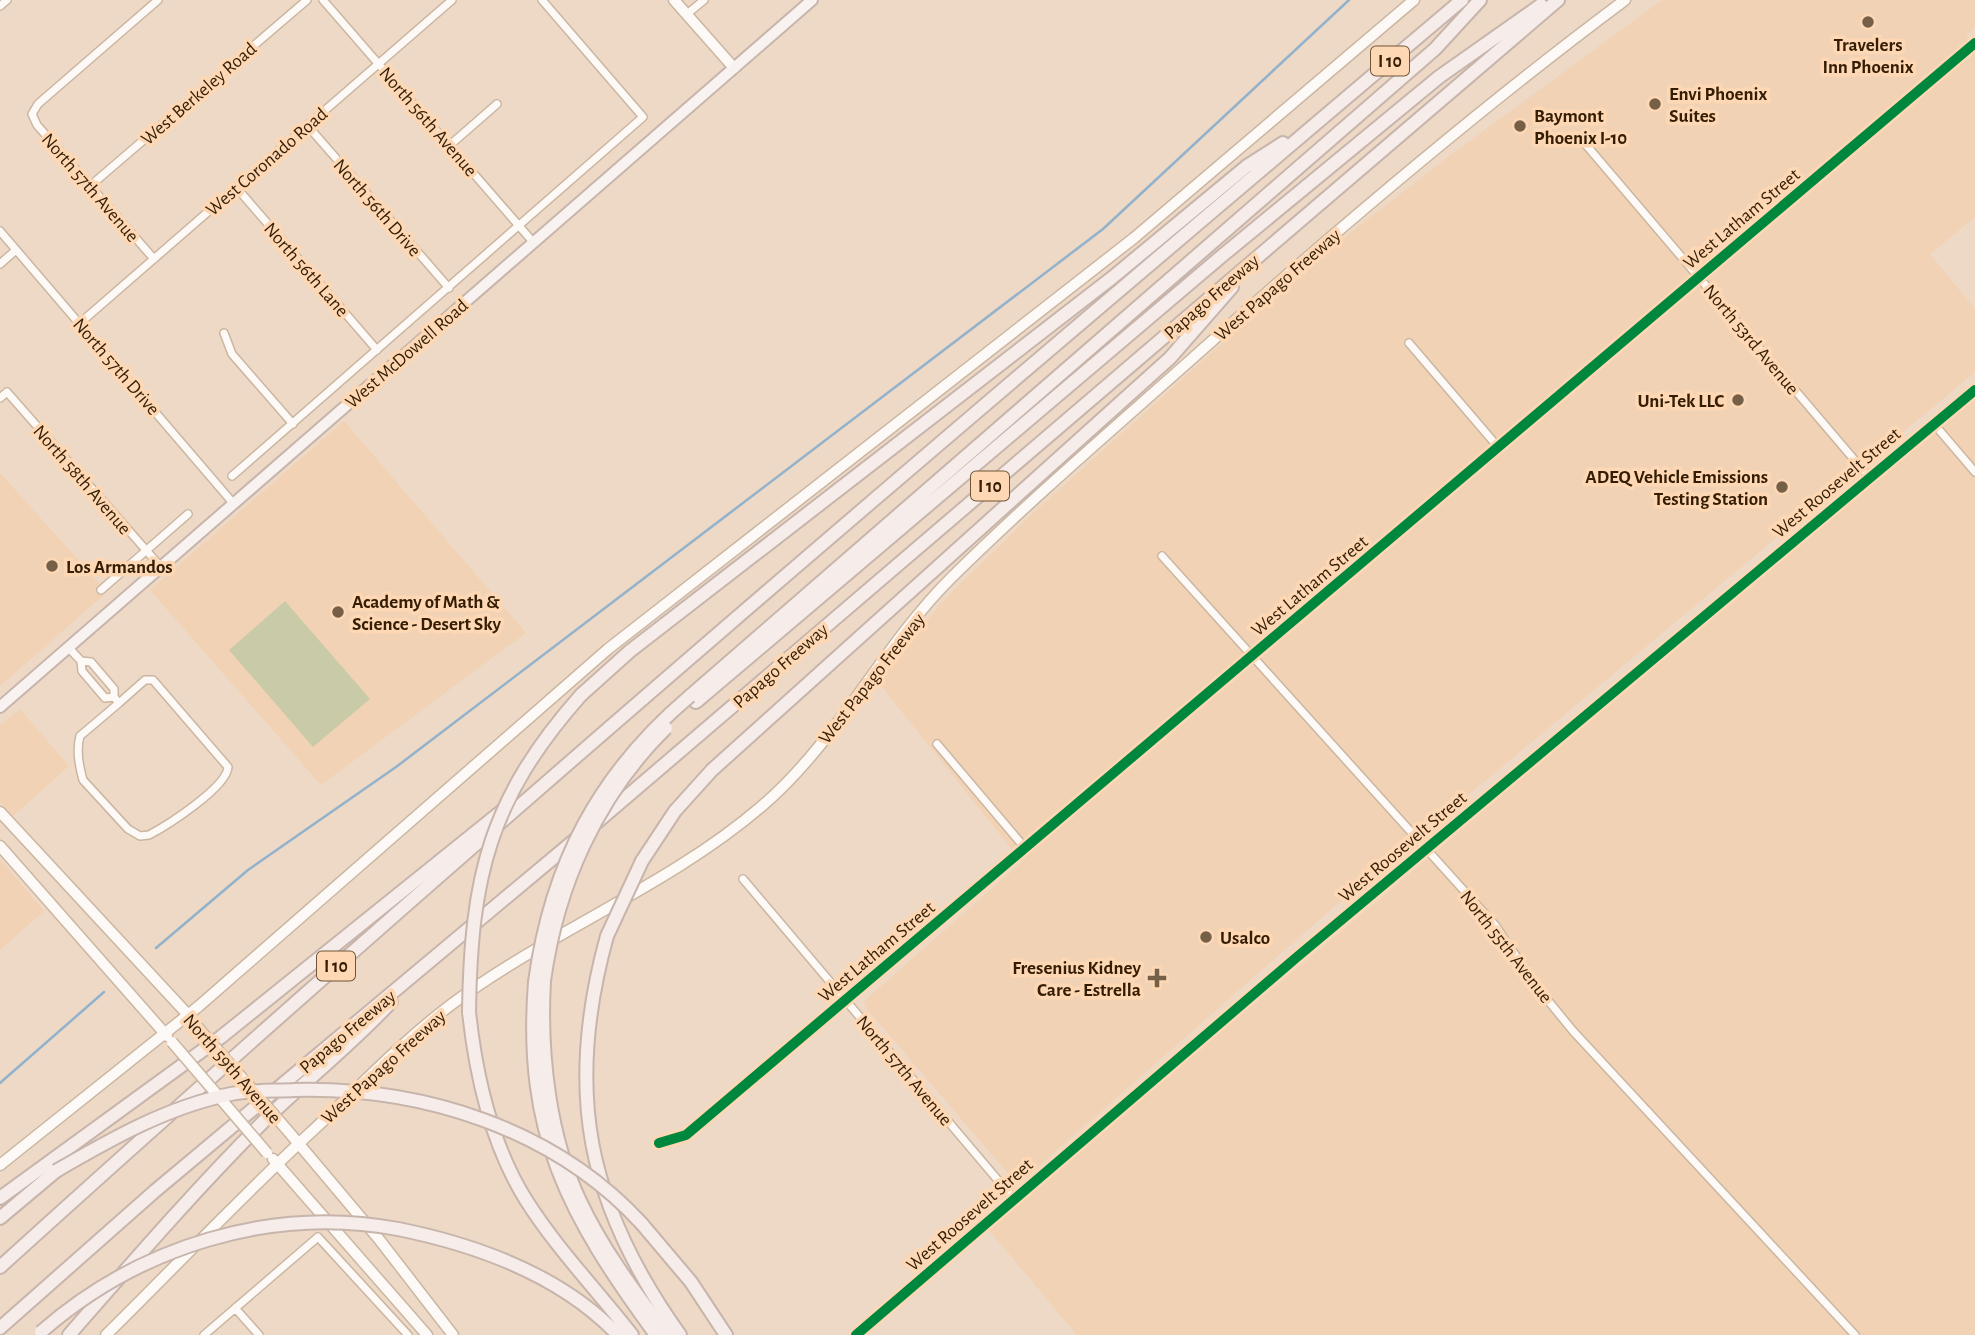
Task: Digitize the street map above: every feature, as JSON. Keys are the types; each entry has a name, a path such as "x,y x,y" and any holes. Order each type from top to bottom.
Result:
{"highway":[{"name":"I 10","path":"0,1267 251,1040 676,670 1462,0"},
{"path":"656,1335 583,1228 544,1132 537,1085 533,1029 540,981 569,876 601,811 652,743 693,699 1435,49 1480,0"},
{"path":"693,699 1439,77 1548,0"},
{"name":"Papago Freeway","path":"0,1328 155,1191 617,805 1558,0"},
{"path":"632,1335 544,1227 512,1174 486,1108 474,1055 469,1012 470,939 475,898 503,808 541,744 581,695 630,650 1102,286 1247,166 1319,121"},
{"path":"680,1335 630,1256 604,1197 596,1166 585,1074 591,1004 607,936 642,861 668,820 712,770 1170,358 1262,253"},
{"path":"0,1198 222,1037 676,670"},
{"path":"69,1335 227,1159 265,1121 354,1043 425,966"},
{"path":"540,981 549,1081 569,1174 607,1251 667,1335"},
{"path":"0,1218 56,1171 130,1130 212,1099 250,1092 362,1090 451,1108 536,1144 604,1188 642,1224 691,1282 726,1335"},
{"path":"39,1333 104,1284 200,1241 245,1230 339,1221 398,1229 466,1245 508,1262 582,1304 618,1335"}],"main road":[{"path":"674,0 734,68"},
{"name":"West McDowell Road","path":"0,707 812,0"},
{"path":"0,1165 168,1038 187,1014 608,649 1133,238 1414,0"},
{"name":"West Papago Freeway","path":"106,1335 276,1163 394,1051 457,1000 704,849 761,807 810,757 904,633 945,584 1000,532 1255,302 1468,120 1625,0"},
{"name":"West Roosevelt Street","path":"856,1335 1013,1198 1427,848 1975,390"},
{"name":"North 59th Avenue","path":"0,812 187,1014 299,1143 453,1335"},
{"name":"North 59th Avenue","path":"0,846 427,1335"}],"street":[{"path":"0,6 7,0"},
{"name":"North 57th Avenue","path":"154,259 37,125 32,114 38,104 158,0"},
{"name":"West Berkeley Road","path":"90,186 307,0"},
{"name":"North 56th Avenue","path":"323,0 534,242"},
{"name":"West Coronado Road","path":"80,323 452,0"},
{"name":"West McDowell Road","path":"232,476 643,117 542,0"},
{"path":"687,15 704,0"},
{"name":"West Latham Street","path":"659,1143 686,1135 1975,43"},
{"path":"450,145 497,104"},
{"name":"North 56th Drive","path":"307,125 449,288"},
{"name":"North 53rd Avenue","path":"1581,139 1869,477"},
{"name":"North 56th Lane","path":"236,187 377,350"},
{"name":"North 57th Drive","path":"0,231 233,503"},
{"path":"0,264 16,250"},
{"path":"224,333 232,354 293,424"},
{"path":"1409,343 1498,447"},
{"name":"North 58th Avenue","path":"0,398 7,392 160,566"},
{"path":"1934,424 1975,472"},
{"path":"101,590 188,514"},
{"name":"North 55th Avenue","path":"1162,555 1494,925 1537,987 1573,1031 1855,1335"},
{"path":"68,647 81,661 82,671 105,698 116,700 145,680 153,680 228,767 226,778 209,793 149,835 140,836 128,829 83,780 81,772 78,744 80,736 116,700"},
{"path":"81,661 91,662 114,689 116,700"},
{"path":"937,744 1025,848"},
{"name":"North 57th Avenue","path":"743,878 1013,1198"},
{"path":"204,1335 318,1237 408,1335"},
{"path":"235,1308 259,1335"}],"shaded area":[{"path":"1662,0 1975,0 1975,27 1966,36 1975,46 1975,217 1930,254 1975,309 1975,372 1327,913 1024,1179 1011,1177 866,1008 864,1001 1022,862 878,682 943,601 1030,516 1309,265 1448,157"},
{"path":"1975,390 1975,1335 1077,1335 987,1228 1399,883"},
{"name":"Academy of Math & Science - Desert Sky","path":"344,421 526,633 321,785 150,590"},
{"path":"0,473 107,592 0,686"},
{"path":"20,709 69,766 13,816 0,802 0,725"},
{"path":"0,859 44,911 0,950"}],"green space":[{"path":"285,601 370,699 313,747 229,650"}],"waterway":[{"path":"156,948 248,870 396,767 1103,229 1349,0"},
{"path":"0,1083 104,992"}],"cycle path":[{"path":"659,1143 686,1135 1975,43"},
{"path":"856,1335 1297,957 1975,390"}],"place":[{"name":"Travelers Inn Phoenix","path":"1868,22"},
{"name":"Envi Phoenix Suites","path":"1655,104"},
{"name":"Baymont Phoenix I-10","path":"1520,126"},
{"name":"Uni-Tek LLC","path":"1738,400"},
{"name":"ADEQ Vehicle Emissions Testing Station","path":"1782,487"},
{"name":"Los Armandos","path":"52,566"},
{"name":"Academy of Math & Science - Desert Sky","path":"338,612"},
{"name":"Usalco","path":"1206,937"},
{"name":"Fresenius Kidney Care - Estrella","path":"1157,978"}]}
